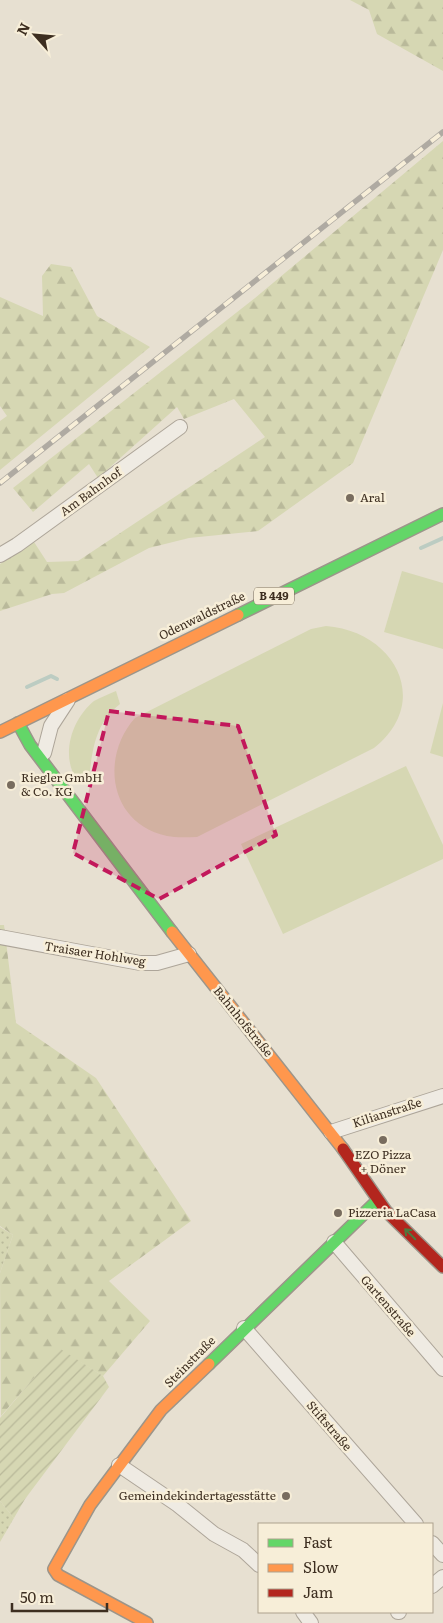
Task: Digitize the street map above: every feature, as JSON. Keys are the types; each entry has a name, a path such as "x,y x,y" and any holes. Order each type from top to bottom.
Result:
{"street":[{"name":"Am Bahnhof","path":"0,555 180,428"},
{"name":"Odenwaldstraße","path":"0,732 193,635 443,514"},
{"path":"44,753 51,726 68,699"},
{"name":"Bahnhofstraße","path":"18,723 32,731 44,753 50,770"},
{"name":"Bahnhofstraße","path":"18,723 30,745 189,954 332,1132 378,1200 443,1267"},
{"name":"Traisaer Hohlweg","path":"0,937 140,963 157,963 189,954"},
{"name":"Kilianstraße","path":"332,1132 443,1096"},
{"name":"Steinstraße","path":"147,1623 58,1575 54,1569 90,1505 161,1410 378,1200"},
{"name":"Gartenstraße","path":"334,1242 443,1369"},
{"name":"Stiftstraße","path":"244,1328 415,1523"},
{"path":"119,1465 178,1505 214,1534 243,1550 258,1564"},
{"path":"433,1544 443,1555"},
{"path":"433,1585 443,1577"}],"highlighted area":[{"path":"109,711 238,726 276,835 159,899 73,853"}],"green space":[{"path":"350,0 443,0 443,71 377,34 369,10"},
{"path":"443,141 443,250 353,463 258,531 189,538 149,548 64,593 52,594 0,611 0,564 34,542 47,562 78,561 265,437 234,399 184,419 177,407 98,478 89,464 33,512 13,488 255,298"},
{"path":"51,264 71,267 97,316 150,347 0,470 0,421 7,416 0,406 0,297 43,316 42,276"},
{"path":"402,571 443,583 443,649 384,632"},
{"path":"326,626 350,631 370,641 387,654 398,671 403,690 401,710 392,729 374,748 197,837 167,836 148,829 133,818 122,804 116,787 114,769 117,751 124,734 135,718 311,629"},
{"path":"116,691 120,704 106,718 98,734 90,771 77,780 69,760 69,749 74,727 94,701"},
{"path":"443,703 443,757 430,753"},
{"path":"406,766 443,845 443,859 283,934 241,844"},
{"path":"0,925 4,925 16,1023 96,1078 191,1221 109,1281 150,1321 103,1376 59,1349 1,1416 0,1273 13,1235 0,1226"},
{"path":"0,1227 13,1235 0,1273"},
{"path":"59,1348 103,1376 109,1387 25,1499 14,1518 0,1501 0,1418"},
{"path":"0,1501 14,1518 0,1542"}],"waterway":[{"path":"421,548 443,538"},
{"path":"27,687 51,676 57,679"}],"railway":[{"path":"0,483 443,132"}],"traffic: fast":[{"path":"238,615 443,514"},
{"path":"18,723 30,745 172,932"},
{"path":"209,1364 378,1200"}],"traffic: slow":[{"path":"0,732 238,615"},
{"path":"172,932 343,1149"},
{"path":"147,1623 58,1575 54,1569 90,1505 161,1410 209,1364"}],"traffic: jam":[{"path":"343,1149 386,1211 443,1267"}],"place":[{"name":"Aral","path":"350,498"},
{"name":"Riegler GmbH & Co. KG","path":"11,785"},
{"name":"EZO Pizza + Döner","path":"383,1140"},
{"name":"Pizzeria LaCasa","path":"338,1213"},
{"name":"Gemeindekindertagesstätte","path":"286,1496"}]}
